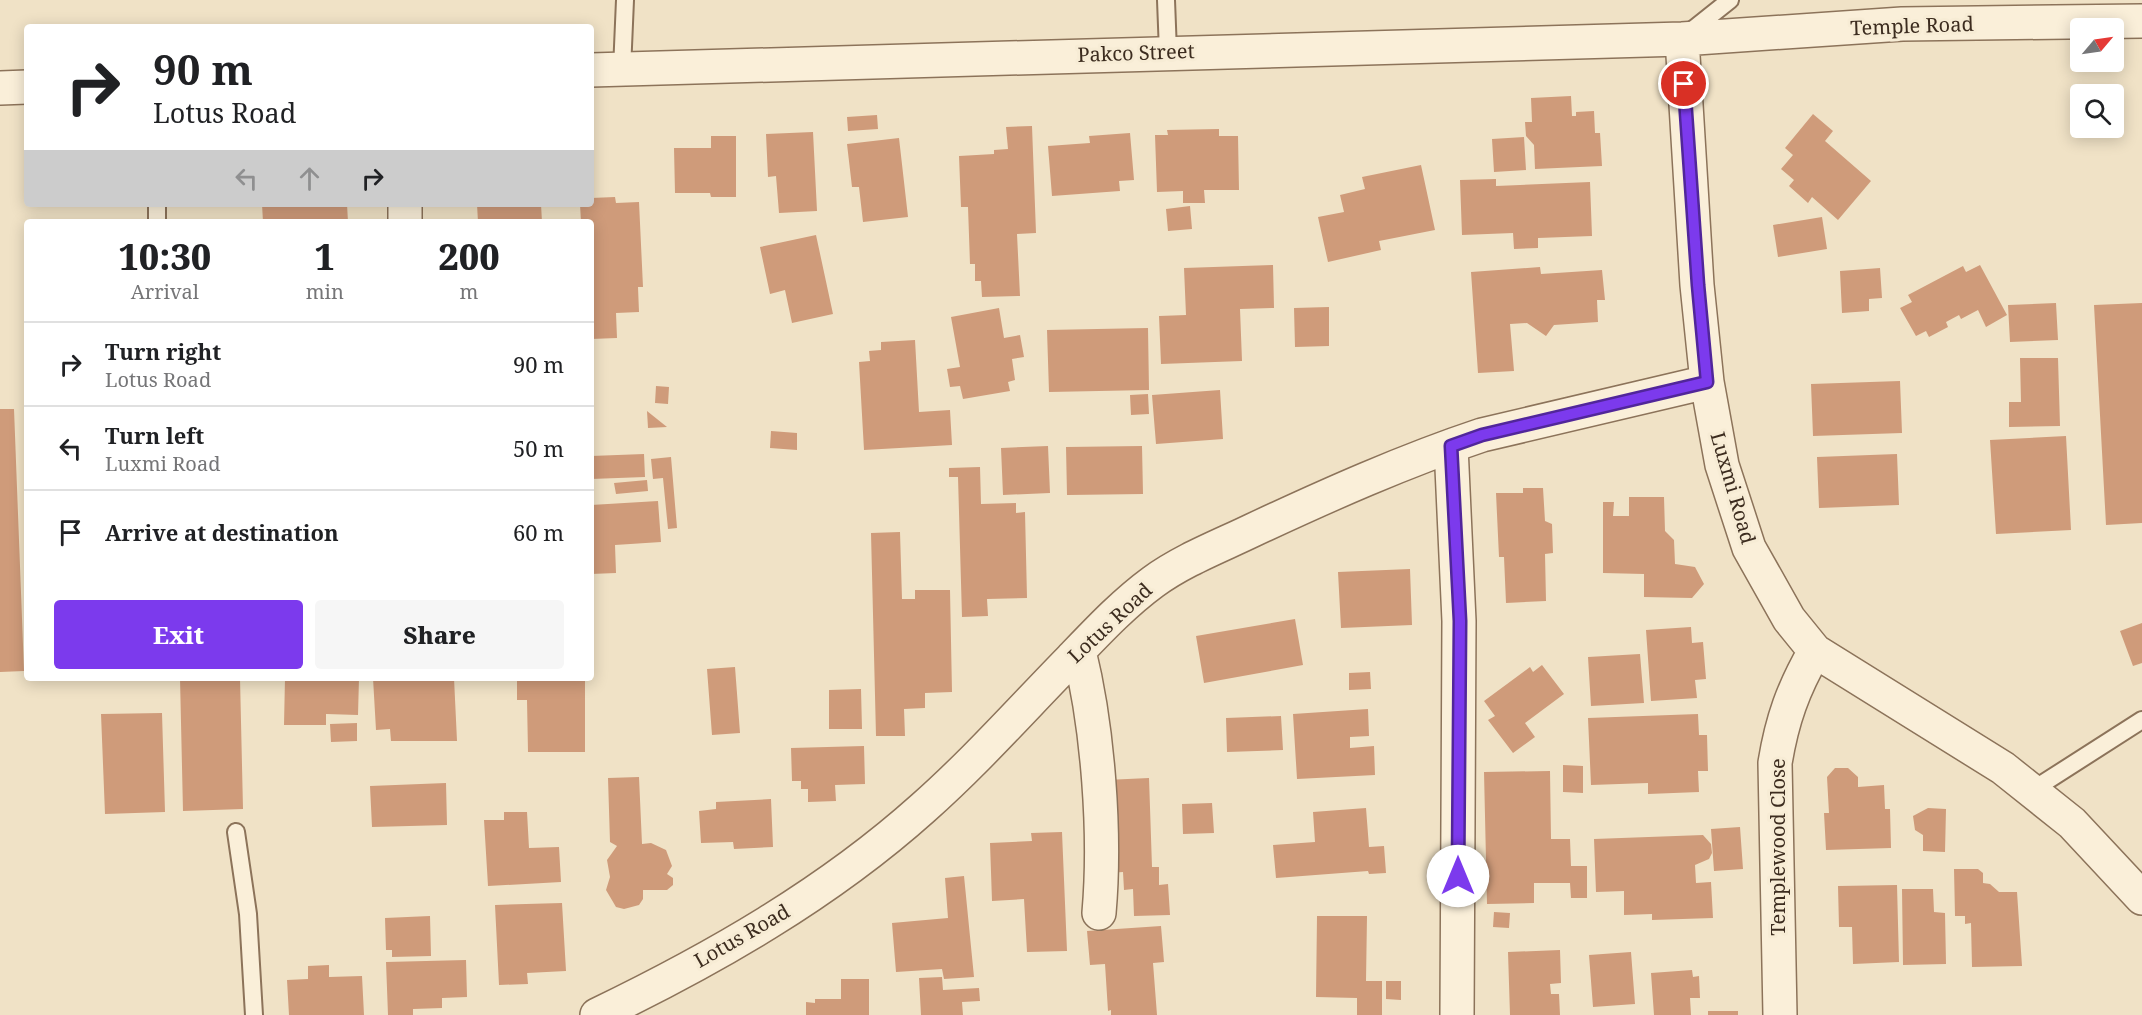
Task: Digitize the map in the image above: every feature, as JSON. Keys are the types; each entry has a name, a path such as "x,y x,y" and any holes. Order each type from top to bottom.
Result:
{"street":[{"name":"Temple Road","path":"1682,39 1902,24 2142,21"},
{"name":"Pakco Street","path":"607,70 1168,52 1682,39"},
{"name":"Luxmi Road","path":"1682,39 1698,285 1707,382 1722,465 1749,549 1789,619 1815,651 2003,768 2072,823 2142,898"},
{"path":"0,88 24,87"},
{"name":"Lotus Road","path":"597,1015 723,950 797,904 870,853 924,807 1079,651 1154,582 1199,556 1279,518 1482,435 1707,382"},
{"path":"1451,446 1460,621 1457,1015"},
{"path":"1079,651 1089,693 1095,751 1102,876 1099,913"},
{"name":"Templewood Close","path":"1780,1015 1775,763 1781,724 1797,681 1815,651"}],"lane":[{"path":"607,70 625,0"},
{"path":"1166,0 1168,52"},
{"path":"1682,39 1730,0"},
{"path":"2031,790 2142,720"},
{"path":"236,832 248,914 254,1015"}],"building":[{"path":"1571,96 1572,116 1576,116 1576,112 1594,111 1595,133 1600,133 1602,166 1535,169 1534,145 1526,136 1525,122 1532,122 1531,98"},
{"path":"1813,114 1833,131 1825,141 1871,181 1838,220 1812,197 1808,203 1789,186 1794,180 1781,169 1793,155 1785,148"},
{"path":"877,115 878,129 848,131 847,117"},
{"path":"1032,126 1036,233 1017,234 1020,296 982,297 981,281 975,281 975,264 970,264 968,207 961,207 959,156 994,154 994,150 1008,149 1006,127"},
{"path":"1219,129 1219,136 1238,136 1239,190 1204,190 1205,203 1183,203 1183,191 1157,192 1155,135 1168,135 1167,130"},
{"path":"813,132 817,211 779,213 776,176 768,177 766,134"},
{"path":"1130,133 1134,180 1119,181 1120,191 1052,196 1048,146 1090,143 1089,136"},
{"path":"711,136 736,136 736,197 711,197 710,193 675,193 674,148 711,148"},
{"path":"1524,137 1526,170 1494,172 1492,139"},
{"path":"899,138 908,217 863,222 859,187 852,187 847,144"},
{"path":"1421,165 1435,230 1379,241 1381,250 1328,262 1318,217 1344,212 1340,195 1365,189 1362,177"},
{"path":"1496,179 1496,186 1590,182 1592,236 1538,238 1538,248 1514,249 1513,233 1462,235 1460,180"},
{"path":"615,197 616,203 639,202 643,287 638,287 639,312 616,313 617,338 594,339 594,219 581,219 580,207 594,207 594,198"},
{"path":"1190,206 1192,229 1168,231 1166,209"},
{"path":"262,207 347,207 348,219 263,219"},
{"path":"477,207 541,207 542,219 478,219"},
{"path":"1822,217 1827,249 1778,257 1773,225"},
{"path":"816,235 833,314 792,323 785,290 770,294 760,247"},
{"path":"1273,265 1274,308 1240,309 1242,361 1161,364 1159,316 1186,315 1184,268"},
{"path":"1980,265 2007,315 1986,327 1978,310 1961,319 1959,315 1946,322 1948,327 1929,337 1926,331 1916,336 1900,308 1912,302 1908,295 1963,266 1966,272"},
{"path":"1540,267 1541,274 1602,270 1605,300 1597,300 1598,322 1554,325 1546,336 1527,323 1510,324 1514,371 1478,373 1471,272"},
{"path":"1880,268 1882,298 1869,299 1869,311 1842,313 1840,271"},
{"path":"2056,303 2058,340 2010,342 2008,305"},
{"path":"2142,303 2142,523 2106,525 2094,305"},
{"path":"1329,307 1329,346 1295,347 1294,308"},
{"path":"999,308 1004,338 1020,335 1024,357 1012,359 1015,380 1008,382 1010,391 963,399 960,386 950,387 947,369 960,367 951,317"},
{"path":"1148,328 1149,390 1049,392 1047,330"},
{"path":"915,340 919,412 950,410 952,445 864,450 859,362 870,361 869,351 881,350 881,342"},
{"path":"2020,358 2058,358 2060,426 2009,427 2009,402 2021,402"},
{"path":"1900,381 1902,433 1813,436 1811,384"},
{"path":"656,386 669,387 668,404 655,403"},
{"path":"1220,390 1223,439 1156,444 1152,395"},
{"path":"1148,394 1149,414 1131,415 1130,395"},
{"path":"0,409 14,409 24,671 0,672"},
{"path":"647,411 667,427 648,428"},
{"path":"771,431 797,433 797,450 770,448"},
{"path":"2066,436 2071,530 1996,534 1990,440"},
{"path":"1048,446 1050,493 1003,495 1001,448"},
{"path":"1142,446 1143,494 1067,495 1066,447"},
{"path":"644,454 645,477 594,479 594,456"},
{"path":"1897,454 1899,505 1819,508 1817,457"},
{"path":"671,457 677,528 668,529 663,478 653,479 651,459"},
{"path":"980,467 981,504 1016,503 1016,513 1025,512 1027,598 987,599 988,616 962,617 958,477 949,477 949,468"},
{"path":"647,480 648,491 616,494 614,483"},
{"path":"1523,488 1543,488 1545,521 1552,524 1553,553 1545,554 1546,601 1506,603 1504,557 1499,557 1496,493 1523,493"},
{"path":"1629,497 1664,497 1665,531 1674,540 1675,564 1695,567 1704,584 1692,598 1644,597 1644,574 1603,573 1603,502 1614,502 1613,516 1629,516"},
{"path":"658,501 661,542 615,545 616,573 594,574 594,505"},
{"path":"900,532 902,599 915,599 915,590 950,590 952,692 925,693 925,708 904,709 905,736 876,736 871,533"},
{"path":"1410,569 1412,625 1341,628 1338,572"},
{"path":"1295,619 1303,665 1204,683 1196,636"},
{"path":"2142,623 2142,663 2133,666 2120,631"},
{"path":"1691,627 1692,643 1703,642 1706,679 1695,680 1697,698 1651,701 1646,630"},
{"path":"1640,654 1644,703 1591,706 1588,657"},
{"path":"1542,665 1564,694 1525,723 1535,737 1513,753 1488,720 1495,716 1484,701 1530,667 1533,672"},
{"path":"735,667 740,733 712,735 707,669"},
{"path":"1370,672 1371,689 1349,690 1349,673"},
{"path":"180,681 240,681 243,809 183,811"},
{"path":"285,681 359,681 358,715 326,714 326,725 284,725"},
{"path":"373,681 454,681 457,741 391,741 390,729 376,730"},
{"path":"517,681 585,681 585,752 528,752 527,700 517,700"},
{"path":"861,689 862,729 829,729 829,690"},
{"path":"1368,709 1369,736 1350,737 1350,748 1374,746 1375,775 1297,779 1293,714"},
{"path":"162,713 165,812 105,814 101,714"},
{"path":"1698,714 1699,735 1707,735 1708,771 1698,771 1699,792 1648,794 1648,783 1591,785 1588,718"},
{"path":"1281,716 1283,750 1227,752 1226,718"},
{"path":"357,723 357,741 331,742 330,724"},
{"path":"864,746 865,784 835,785 836,801 808,802 808,789 801,789 801,781 792,781 791,748"},
{"path":"1563,765 1583,766 1583,793 1563,792"},
{"path":"1835,768 1848,768 1858,777 1858,787 1884,785 1885,809 1890,809 1891,848 1826,850 1824,813 1829,813 1827,777"},
{"path":"1550,771 1551,839 1570,839 1571,866 1587,866 1587,898 1571,898 1570,883 1534,883 1534,903 1487,904 1484,772"},
{"path":"639,777 642,844 651,843 666,850 672,866 667,874 673,878 673,885 667,890 643,890 643,899 639,905 624,909 616,907 606,890 610,877 607,860 617,846 610,842 608,778"},
{"path":"1149,778 1152,867 1159,867 1159,885 1168,884 1170,915 1134,916 1133,889 1124,890 1123,872 1109,873 1106,780"},
{"path":"446,783 447,825 372,827 370,786"},
{"path":"771,799 773,847 734,849 733,842 701,843 699,811 716,809 716,802"},
{"path":"1212,803 1214,833 1183,834 1182,804"},
{"path":"1366,808 1369,847 1384,846 1386,873 1369,874 1368,871 1276,878 1273,845 1315,842 1313,812"},
{"path":"1928,808 1946,809 1945,852 1923,851 1923,835 1915,830 1913,816"},
{"path":"504,812 527,812 529,848 559,847 561,882 488,886 484,820 504,820"},
{"path":"1740,827 1743,869 1714,871 1711,829"},
{"path":"1062,832 1067,951 1027,952 1024,899 992,901 990,843 1032,841 1031,833"},
{"path":"1703,835 1711,844 1712,853 1709,859 1695,865 1696,883 1711,882 1713,918 1652,920 1652,914 1624,915 1624,891 1596,892 1594,839"},
{"path":"1954,869 1978,869 1983,873 1983,883 1990,884 1999,892 2017,892 2022,966 1972,967 1971,923 1965,924 1965,916 1955,916"},
{"path":"964,876 974,977 944,979 942,969 896,972 892,923 948,918 945,878"},
{"path":"1897,885 1899,962 1853,964 1852,927 1839,927 1838,886"},
{"path":"1902,889 1933,889 1934,912 1945,913 1946,964 1903,965"},
{"path":"562,903 566,971 527,973 528,984 499,985 495,905"},
{"path":"1494,912 1510,913 1509,928 1493,927"},
{"path":"430,916 431,956 392,957 392,950 386,950 385,918"},
{"path":"1317,916 1367,916 1366,981 1382,981 1382,1015 1357,1015 1357,998 1316,997"},
{"path":"1161,926 1164,962 1153,963 1157,1015 1111,1015 1111,1010 1108,1011 1105,964 1090,965 1087,931"},
{"path":"1560,950 1561,983 1550,984 1551,994 1559,994 1560,1015 1510,1015 1508,952"},
{"path":"1631,952 1635,1004 1593,1007 1589,955"},
{"path":"466,960 467,997 442,998 442,1008 413,1009 413,1015 388,1015 386,962"},
{"path":"329,965 329,977 362,976 364,1015 289,1015 287,980 308,979 308,966"},
{"path":"1692,970 1693,977 1699,976 1700,998 1690,998 1691,1015 1654,1015 1651,973"},
{"path":"942,977 943,990 979,988 980,1001 962,1002 963,1015 921,1015 919,978"},
{"path":"841,979 869,979 869,1015 806,1015 806,1002 815,1003 815,999 841,999"},
{"path":"1386,981 1401,981 1401,1000 1386,999"},
{"path":"1708,1011 1738,1011 1738,1015 1708,1015"}],"route":[{"path":"1458,876 1460,621 1451,446 1482,435 1707,382 1684,84"}]}
